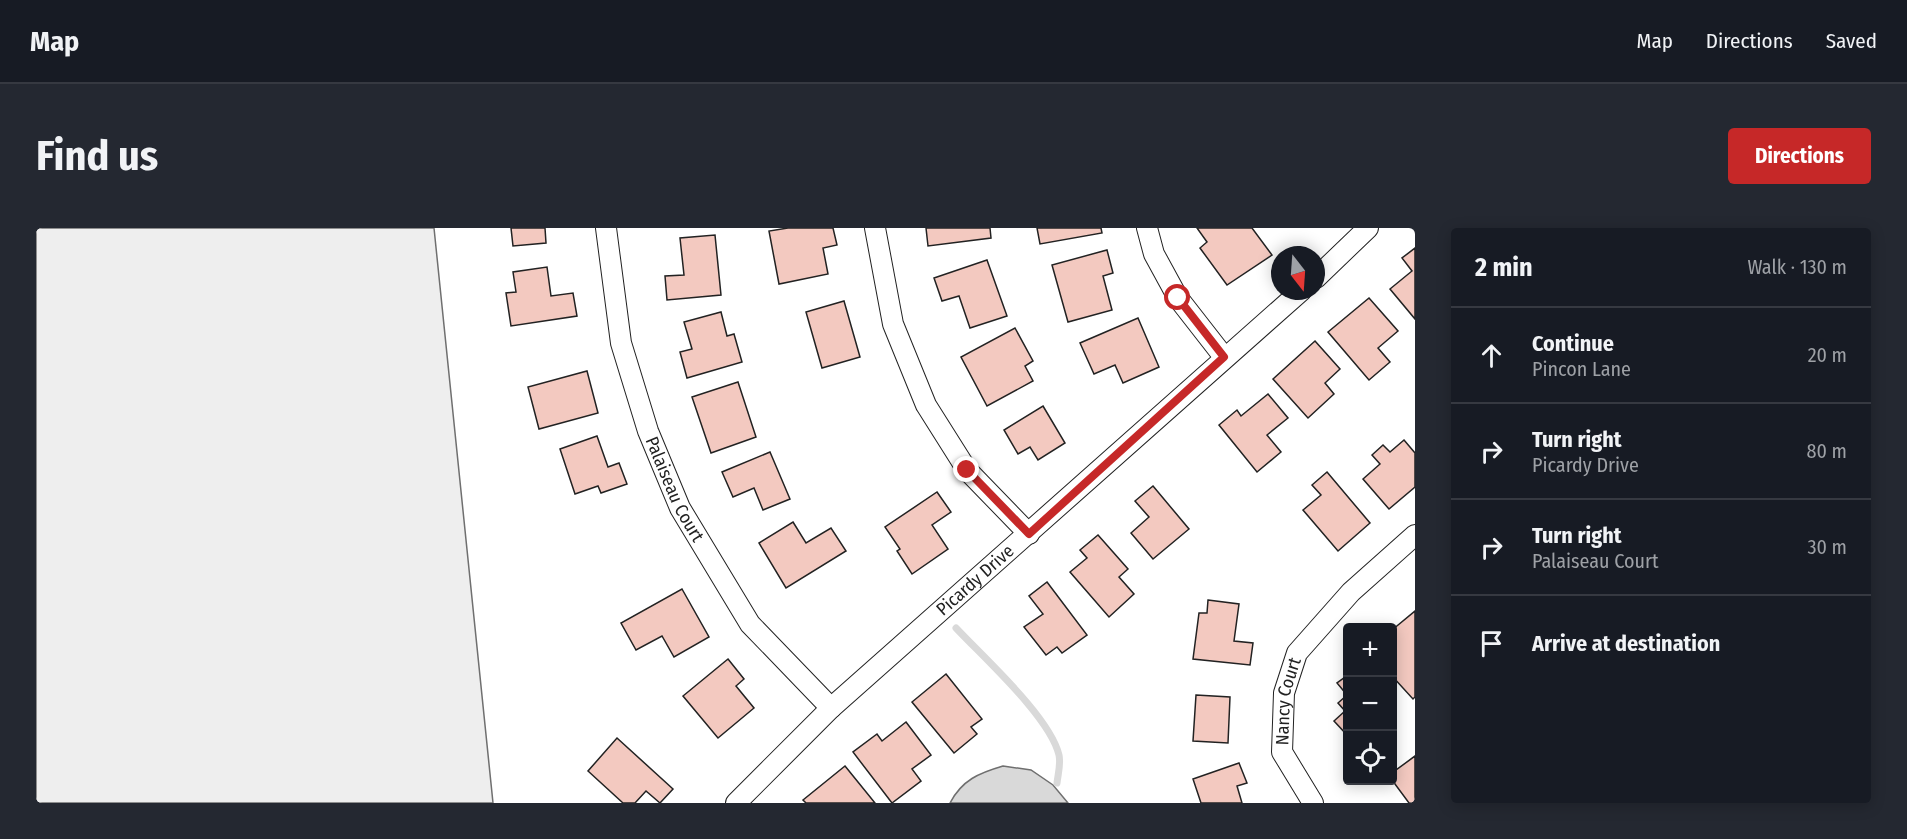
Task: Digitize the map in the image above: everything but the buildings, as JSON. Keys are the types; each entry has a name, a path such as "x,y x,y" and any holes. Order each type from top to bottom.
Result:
{"street":[{"name":"Palaiseau Court","path":"606,228 621,343 648,431 680,508 750,624 831,708"},
{"path":"875,228 893,324 926,405 967,470 1029,534"},
{"path":"1147,228 1154,254 1178,298 1224,357"},
{"path":"1325,269 1368,228"},
{"name":"Picardy Drive","path":"736,803 831,708 1290,300"},
{"name":"Nancy Court","path":"1313,803 1282,752 1284,693 1297,653 1351,592 1415,535"}],"shaded area":[{"path":"36,228 434,228 493,803 36,803"},
{"path":"1003,766 1031,770 1053,785 1068,803 950,803 960,788 972,778"}],"waterway":[{"path":"956,628 1015,689 1043,723 1059,755 1057,783"}],"route":[{"path":"967,470 1029,534 1181,399 1224,357 1178,298"}]}
